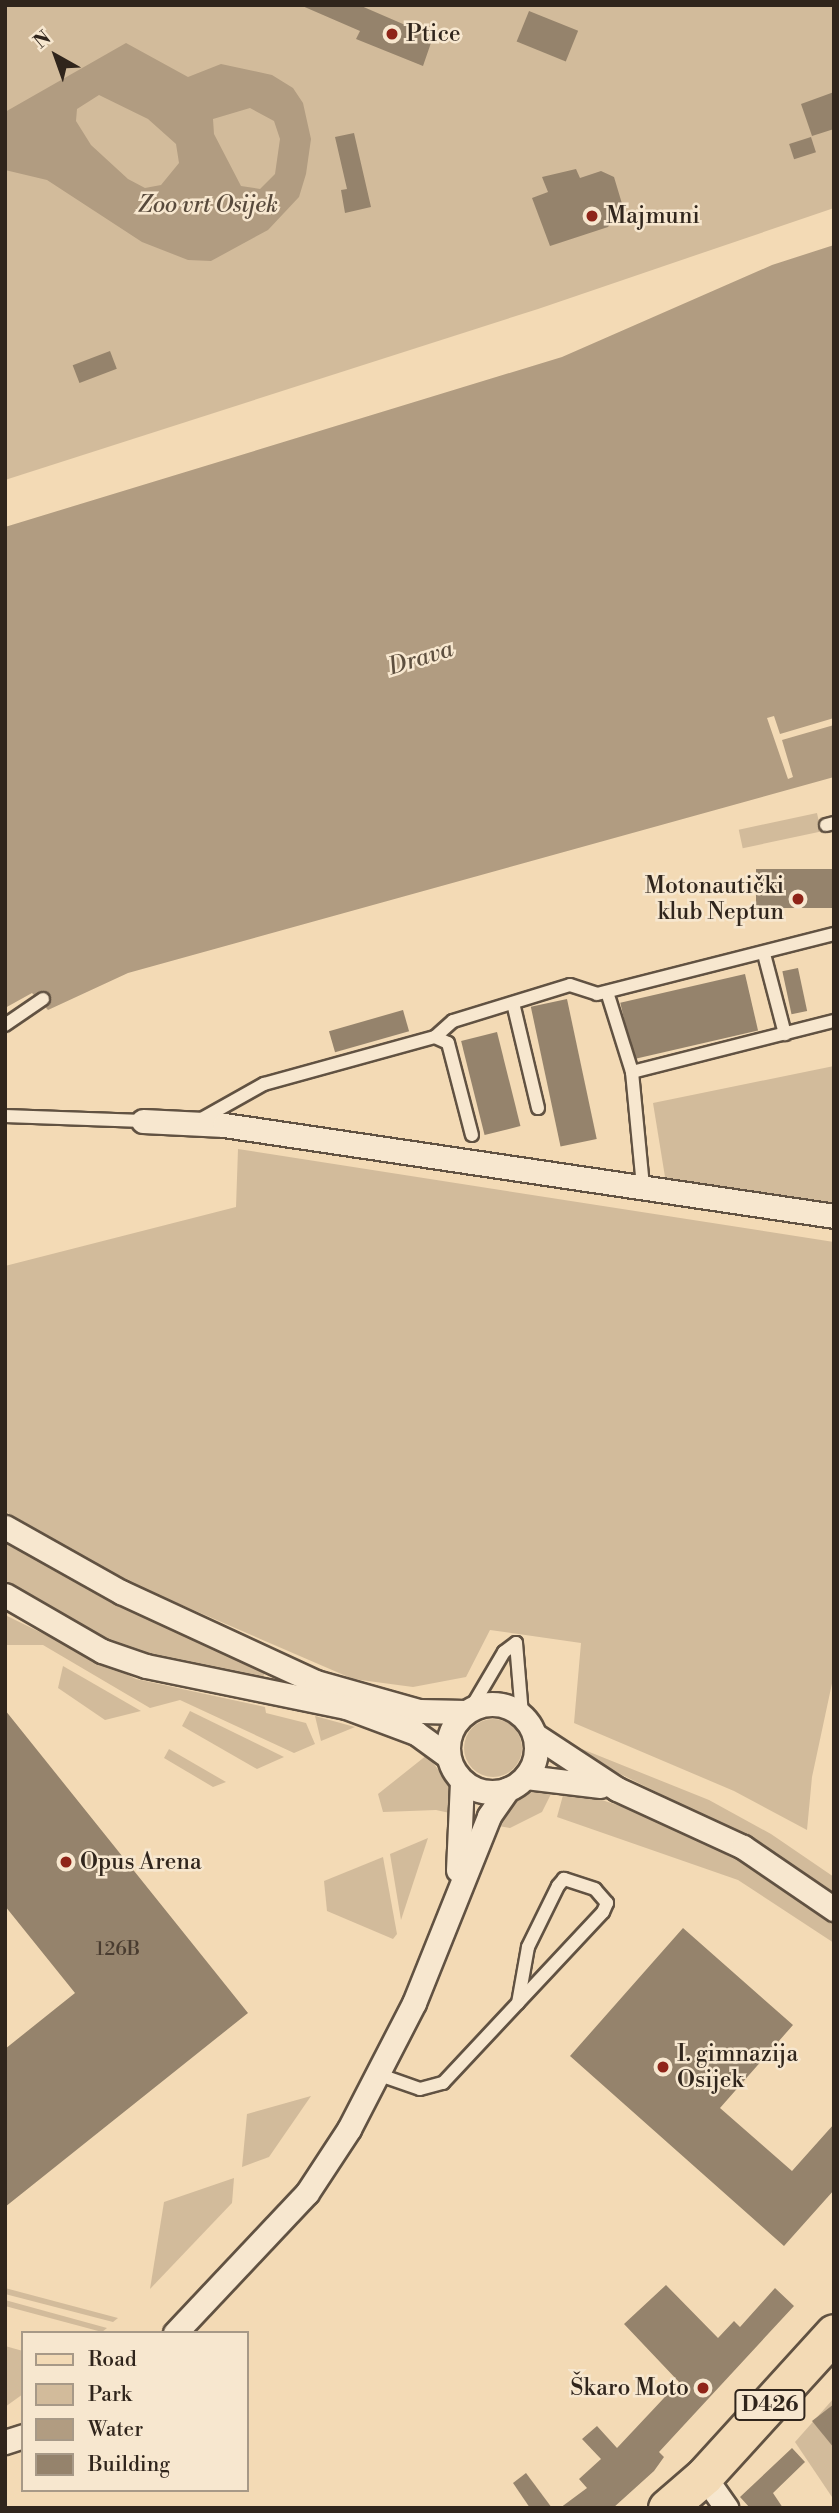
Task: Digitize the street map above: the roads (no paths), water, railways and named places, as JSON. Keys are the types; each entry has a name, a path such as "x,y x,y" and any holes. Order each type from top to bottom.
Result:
{"main road":[{"name":"D426","path":"667,2508 704,2476 834,2333"}],"street":[{"path":"143,1121 195,1124 834,1216"},
{"path":"5,1527 121,1592 316,1682 419,1711 468,1710 497,1703 522,1715 535,1735 617,1789 743,1847 834,1909"},
{"path":"5,1595 102,1651 146,1666 346,1707 416,1733 448,1756 462,1781 465,1802 454,1901"},
{"path":"448,1756 452,1728 468,1710"},
{"path":"177,2331 307,2193 380,2075 489,1816 535,1757 535,1735"},
{"path":"462,1781 488,1793 517,1783 617,1789"},
{"path":"704,2476 726,2508"}],"lane":[{"path":"195,1124 264,1084 435,1037 453,1021 570,985 607,992 834,934"},
{"path":"764,954 785,1034"},
{"path":"607,992 632,1072 643,1187"},
{"path":"5,1025 43,999"},
{"path":"513,1003 538,1108"},
{"path":"632,1072 834,1021"},
{"path":"435,1037 448,1043 472,1135"},
{"path":"5,1116 143,1121"},
{"path":"468,1710 505,1652 516,1643 522,1715"},
{"path":"380,2075 434,2089 518,2003 603,1912 607,1903 595,1889 564,1879 558,1886 528,1947 518,2003"}],"water":[{"path":"126,43 188,77 221,64 272,75 293,88 303,103 311,139 306,174 299,197 268,230 211,261 188,260 142,242 47,180 5,170 5,112","holes":["99,95 148,119 176,144 179,163 161,185 145,188 128,179 91,145 76,121 77,109","250,108 274,121 280,139 275,174 260,189 241,186 214,134 213,119"]},
{"name":"Drava","path":"834,245 834,777 128,973 48,1010 32,993 5,1008 5,527 562,357 772,265"}],"place":[{"name":"Ptice","path":"392,34"},
{"name":"Majmuni","path":"592,216"},
{"name":"Motonautički klub Neptun","path":"798,899"},
{"name":"Opus Arena","path":"66,1862"},
{"name":"I. gimnazija Osijek","path":"663,2067"},
{"name":"Škaro Moto","path":"703,2388"}],"park label":[{"name":"Zoo vrt Osijek","path":"208,205"}]}
